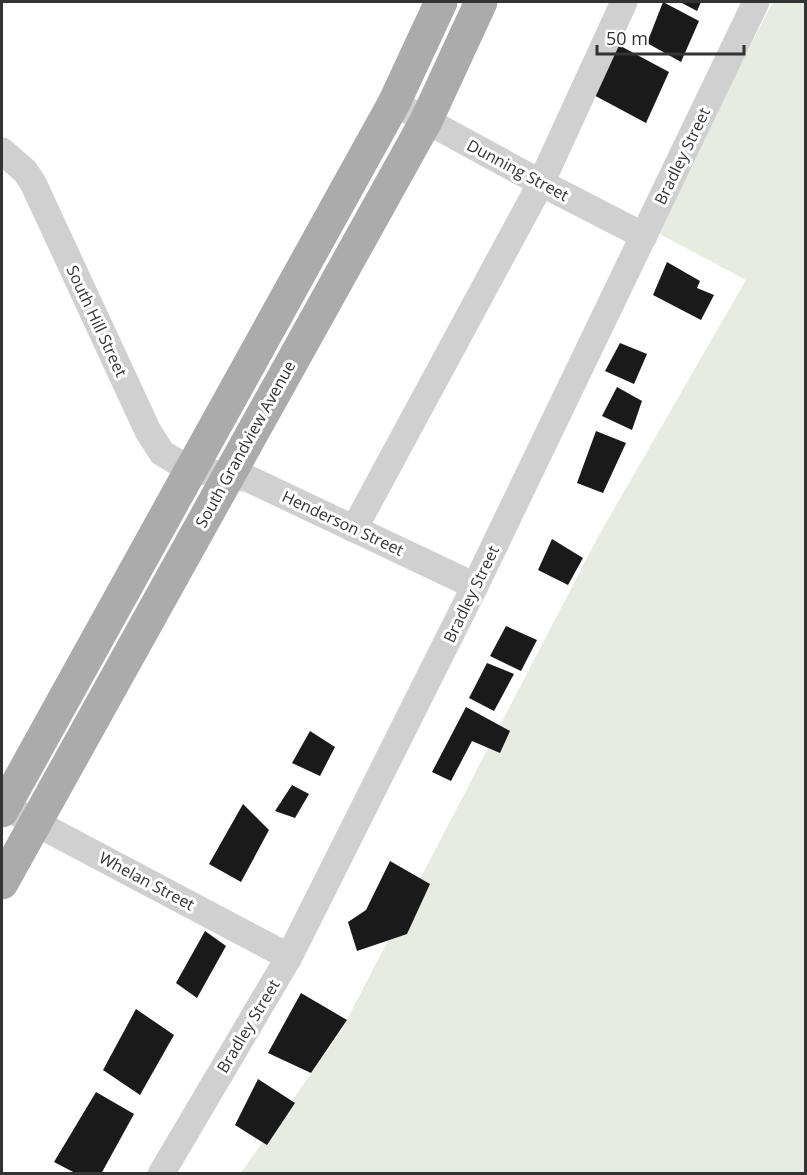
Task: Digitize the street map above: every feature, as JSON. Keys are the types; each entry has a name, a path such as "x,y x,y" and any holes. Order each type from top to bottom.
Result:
{"main road":[{"name":"South Grandview Avenue","path":"2,883 394,103 441,2"},
{"name":"South Grandview Avenue","path":"3,809 426,121 481,2"}],"street":[{"path":"354,529 541,183 624,2"},
{"name":"Bradley Street","path":"161,1173 289,957 476,586 756,2"},
{"name":"Dunning Street","path":"394,103 644,236"},
{"name":"South Hill Street","path":"2,151 25,171 33,183 154,443 170,459 209,472"},
{"name":"Henderson Street","path":"209,472 249,479 476,586"},
{"name":"Whelan Street","path":"3,809 34,822 289,957"}],"shaded area":[{"path":"773,2 805,2 805,1173 240,1174 341,1031 599,535 746,280 654,231"}],"building":[{"path":"663,2 699,21 681,62 647,43"},
{"path":"680,2 701,2 697,11"},
{"path":"613,42 669,72 646,123 590,93"},
{"path":"667,262 700,281 697,288 714,295 701,320 653,295"},
{"path":"620,343 647,354 634,384 605,371"},
{"path":"617,387 642,401 632,430 602,416"},
{"path":"596,431 626,443 603,493 577,483"},
{"path":"552,539 583,558 568,585 538,570"},
{"path":"506,626 537,640 521,671 490,656"},
{"path":"487,663 514,674 494,711 469,698"},
{"path":"466,707 510,731 500,753 472,741 451,781 432,772"},
{"path":"310,731 335,747 320,776 292,763"},
{"path":"292,785 309,794 295,818 275,811"},
{"path":"243,804 269,830 241,882 209,864"},
{"path":"390,861 430,884 407,934 357,951 348,922 366,910"},
{"path":"205,931 226,946 197,998 176,983"},
{"path":"301,993 347,1020 311,1073 268,1053"},
{"path":"136,1009 174,1035 140,1095 103,1070"},
{"path":"258,1079 295,1103 267,1145 235,1125"},
{"path":"96,1092 134,1114 101,1174 77,1174 54,1162"}]}
